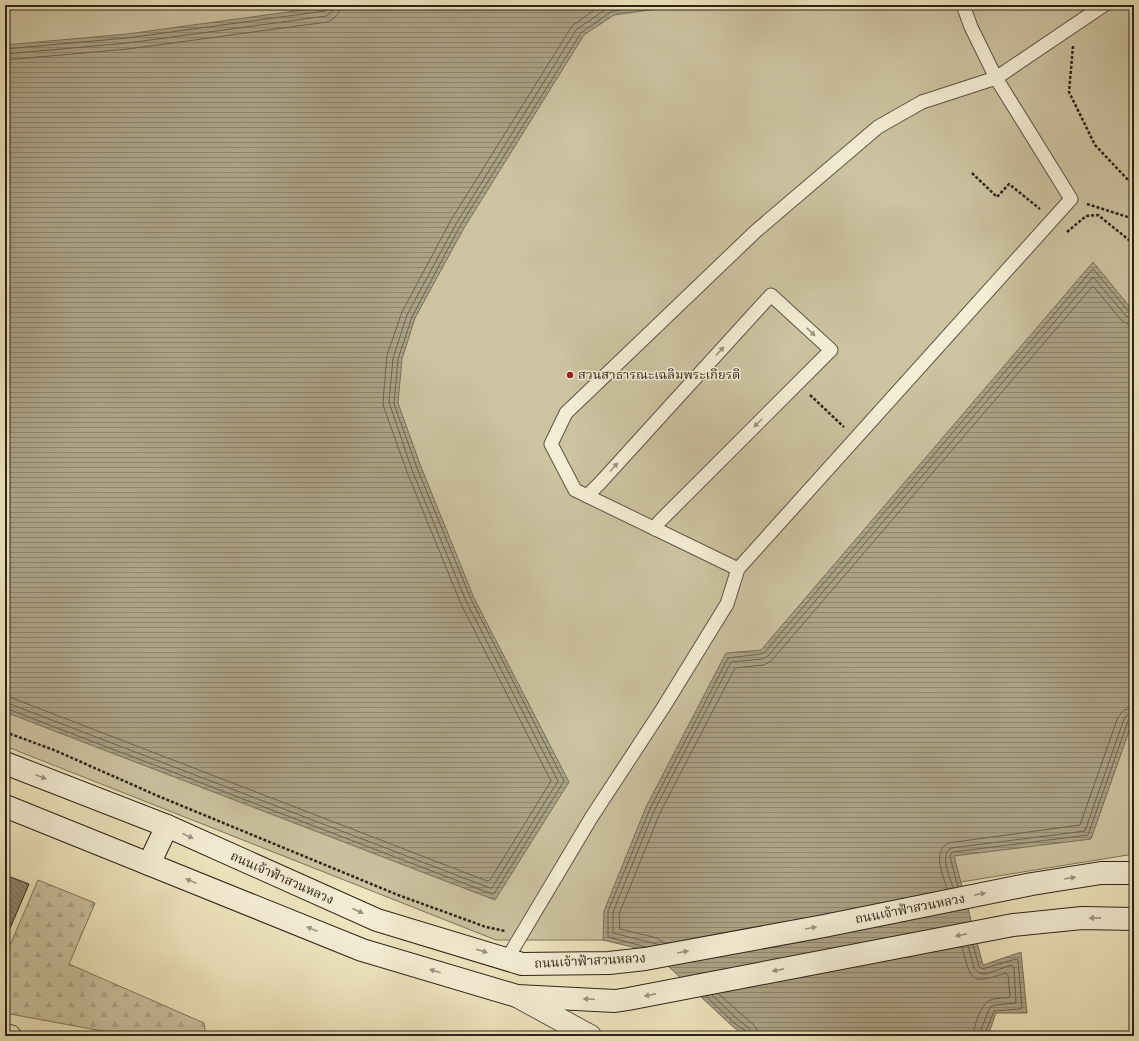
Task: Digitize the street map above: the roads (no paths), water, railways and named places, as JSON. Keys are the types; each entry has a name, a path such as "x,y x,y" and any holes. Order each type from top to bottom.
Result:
{"main road":[{"name":"ถนนเจ้าฟ้าสวนหลวง","path":"5,763 166,826 377,920 522,964 568,964 645,959 824,926 1032,884 1101,873 1134,873"},
{"path":"5,806 362,950 517,996 590,1036"},
{"path":"148,864 166,826"},
{"path":"517,996 615,1001 1013,926 1082,918 1134,919"},
{"path":"5,1035 10,1036"}],"lane":[{"path":"507,959 591,818 664,708 727,604 738,569 1071,200 996,78 971,27 963,5"},
{"path":"738,569 575,490 551,444 566,413 756,231 878,127 922,102 996,78 1104,5"},
{"path":"587,496 771,295 831,350 659,522 655,529"}],"water":[{"path":"339,5 685,5 614,15 584,35 464,228 415,318 402,359 398,403 421,467 474,598 569,782 495,900 5,712 5,45 127,34"},
{"path":"1093,262 1134,312 1134,717 1091,839 954,856 983,965 1021,952 1027,1013 996,1013 988,1036 745,1036 732,1026 653,952 603,940 604,911 646,807 726,653 761,650"}],"place":[{"name":"สวนสาธารณะเฉลิมพระเกียรติ","path":"570,375"}]}
